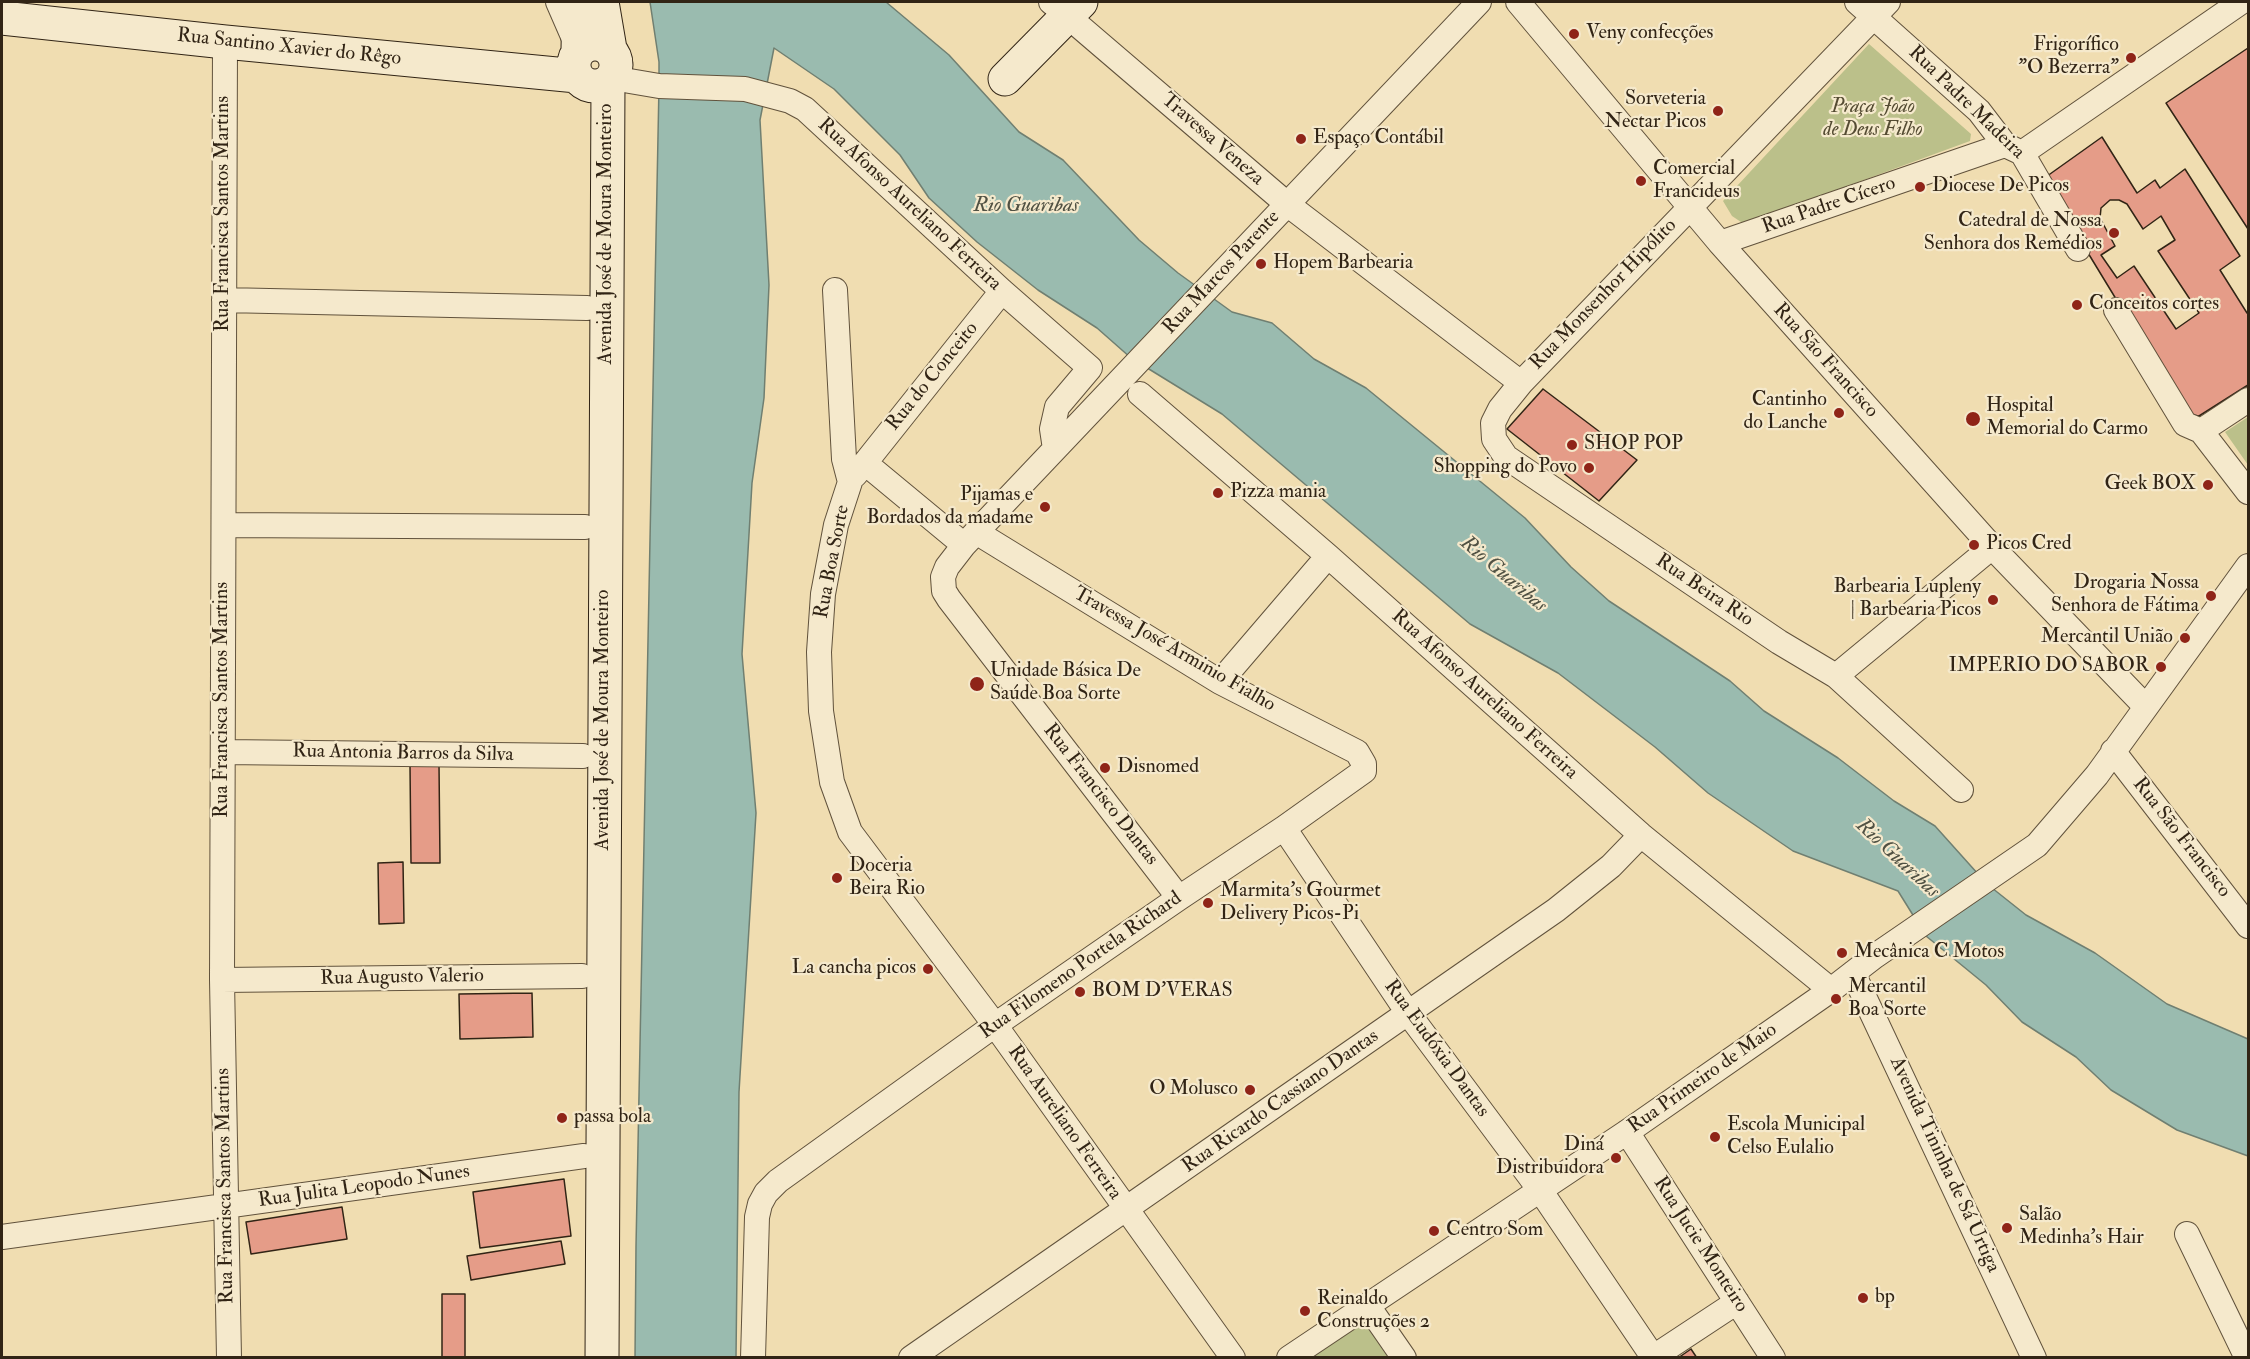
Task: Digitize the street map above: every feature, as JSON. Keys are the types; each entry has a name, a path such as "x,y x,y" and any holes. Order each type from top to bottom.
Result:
{"main road":[{"name":"Avenida José de Moura Monteiro","path":"579,2 596,70 602,1358"},
{"name":"Avenida José de Moura Monteiro","path":"581,1358 584,1156 582,976 587,308 596,70 602,2"},
{"path":"1005,79 1067,6"},
{"name":"Rua Santino Xavier do Rêgo","path":"2,18 225,42 596,70"}],"street":[{"path":"558,2 596,70"},
{"name":"Rua Marcos Parente","path":"970,538 1479,2"},
{"name":"Rua São Francisco","path":"1518,2 1720,243 1992,547 2146,707"},
{"name":"Rua Padre Cícero","path":"1720,243 2013,149 2241,2"},
{"name":"Travessa Veneza","path":"1067,6 1287,204 1521,383"},
{"name":"Rua Monsenhor Hipólito","path":"1521,383 1688,207 1873,6"},
{"name":"Rua Padre Madeira","path":"1873,6 2013,149 2078,249"},
{"name":"Rua Francisca Santos Martins","path":"225,42 222,980 229,1358"},
{"name":"Rua Afonso Aureliano Ferreira","path":"596,70 658,86 745,89 790,101 805,110 1002,291 1090,368 1057,407 1052,429 1055,449"},
{"name":"Rua Boa Sorte","path":"835,290 844,459 850,482 836,525 823,594 819,651 821,711 830,771 850,832"},
{"name":"Rua do Conceito","path":"865,463 1002,291"},
{"path":"224,300 587,308"},
{"path":"2116,310 2185,424 2201,431 2248,492"},
{"name":"Rua Beira Rio","path":"1521,383 1492,423 1494,439 1506,457 1779,642 1836,676 1961,790"},
{"name":"Rua Afonso Aureliano Ferreira","path":"1140,394 1328,556 1641,836 1831,990"},
{"path":"2201,431 2248,400"},
{"path":"850,482 865,463"},
{"name":"Travessa José Arminio Fialho","path":"865,463 970,538 1220,682 1357,752 1364,764 1364,771"},
{"path":"224,525 585,527"},
{"name":"Rua Francisco Dantas","path":"970,538 947,567 943,577 944,591 1179,898"},
{"path":"1836,676 1992,547"},
{"path":"1220,682 1328,556"},
{"name":"Rua Primeiro de Maio","path":"1289,1358 1627,1132 1831,990 1875,956 2037,845 2097,775 2248,566"},
{"name":"Rua São Francisco","path":"2113,751 2248,926"},
{"name":"Rua Antonia Barros da Silva","path":"223,752 583,756"},
{"name":"Rua Filomeno Portela Richard","path":"753,1358 755,1240 760,1204 766,1193 778,1181 995,1025 1364,771"},
{"name":"Rua Eudóxia Dantas","path":"1284,828 1408,1013 1540,1190 1653,1357"},
{"name":"Rua Aureliano Ferreira","path":"850,832 995,1025 1233,1358"},
{"name":"Rua Ricardo Cassiano Dantas","path":"911,1358 1585,888 1611,867 1641,836"},
{"name":"Avenida Tininha de Sá Urtiga","path":"1853,973 2034,1358"},
{"name":"Rua Augusto Valerio","path":"222,980 582,976"},
{"name":"Rua Jucie Monteiro","path":"1627,1132 1773,1358"},
{"name":"Rua Julita Leopodo Nunes","path":"2,1237 584,1156"},
{"path":"2187,1234 2247,1358"},
{"path":"1653,1357 1737,1302"},
{"path":"1368,1306 1404,1358"}],"green space":[{"name":"Praça João de Deus Filho","path":"1869,44 1971,134 1970,141 1744,224 1732,216 1723,201"},
{"path":"2248,417 2248,465 2225,432"},
{"path":"1365,1319 1393,1358 1308,1358"}],"water":[{"name":"Rio Guaribas","path":"650,2 886,2 949,55 1019,132 1063,160 1139,240 1178,273 1232,312 1272,323 1314,359 1366,388 1525,518 1571,567 1609,601 1730,681 1764,711 1838,758 1894,801 1935,826 1987,884 2026,915 2095,953 2167,1004 2248,1039 2248,1156 2177,1130 2111,1090 2076,1057 2022,1022 1986,985 1926,936 1898,891 1793,851 1708,793 1655,747 1558,673 1470,624 1222,414 1131,358 1097,328 1038,290 977,242 929,198 900,155 834,89 774,48 760,120 769,285 764,398 752,483 742,654 756,813 739,1092 736,1357 635,1358 659,86 659,62"}],"building":[{"path":"2248,48 2248,229 2166,103"},
{"path":"2102,137 2137,193 2155,180 2160,188 2185,169 2240,256 2220,270 2248,312 2248,385 2199,416 2186,414 2043,179"},
{"name":"Catedral de Nossa Senhora dos Remédios","path":"2110,200 2119,200 2127,204 2143,229 2161,216 2175,240 2158,251 2199,313 2176,329 2134,266 2117,278 2101,255 2115,246 2100,218 2101,208"},
{"name":"SHOP POP","path":"1543,389 1637,460 1599,501 1507,429"},
{"path":"439,764 440,863 411,863 410,765"},
{"path":"403,862 404,923 379,924 378,863"},
{"path":"532,993 533,1037 460,1039 459,994"},
{"path":"564,1179 571,1236 480,1248 473,1192"},
{"path":"342,1207 347,1239 251,1254 246,1222"},
{"path":"561,1241 565,1264 471,1280 467,1256"},
{"path":"442,1294 465,1294 465,1358 442,1358"},
{"path":"1691,1349 1697,1358 1678,1358"}],"place":[{"name":"Veny confecções","path":"1574,34"},
{"name":"Frigorífico \"O Bezerra\"","path":"2131,58"},
{"name":"Sorveteria Nectar Picos","path":"1718,111"},
{"name":"Espaço Contábil","path":"1301,139"},
{"name":"Comercial Francideus","path":"1641,181"},
{"name":"Diocese De Picos","path":"1920,187"},
{"name":"Catedral de Nossa Senhora dos Remédios","path":"2114,233"},
{"name":"Hopem Barbearia","path":"1261,264"},
{"name":"Conceitos cortes","path":"2077,305"},
{"name":"Cantinho do Lanche","path":"1839,413"},
{"name":"Hospital Memorial do Carmo","path":"1973,419"},
{"name":"SHOP POP","path":"1572,445"},
{"name":"Shopping do Povo","path":"1589,468"},
{"name":"Geek BOX","path":"2208,485"},
{"name":"Pizza mania","path":"1218,493"},
{"name":"Pijamas e Bordados da madame","path":"1045,507"},
{"name":"Picos Cred","path":"1974,545"},
{"name":"Drogaria Nossa Senhora de Fátima","path":"2211,596"},
{"name":"Barbearia Lupleny | Barbearia Picos","path":"1993,600"},
{"name":"Mercantil União","path":"2185,638"},
{"name":"IMPERIO DO SABOR","path":"2161,667"},
{"name":"Unidade Básica De Saúde Boa Sorte","path":"977,684"},
{"name":"Disnomed","path":"1105,768"},
{"name":"Doceria Beira Rio","path":"837,878"},
{"name":"Marmita’s Gourmet Delivery Picos-Pi","path":"1208,903"},
{"name":"Mecânica C Motos","path":"1842,953"},
{"name":"La cancha picos","path":"928,969"},
{"name":"BOM D'VERAS","path":"1080,992"},
{"name":"Mercantil Boa Sorte","path":"1836,999"},
{"name":"O Molusco","path":"1250,1090"},
{"name":"passa bola","path":"562,1118"},
{"name":"Escola Municipal Celso Eulalio","path":"1715,1137"},
{"name":"Diná Distribuidora","path":"1616,1158"},
{"name":"Salão Medinha's Hair","path":"2007,1228"},
{"name":"Centro Som","path":"1434,1231"},
{"name":"bp","path":"1863,1298"},
{"name":"Reinaldo Construções 2","path":"1305,1311"}]}
